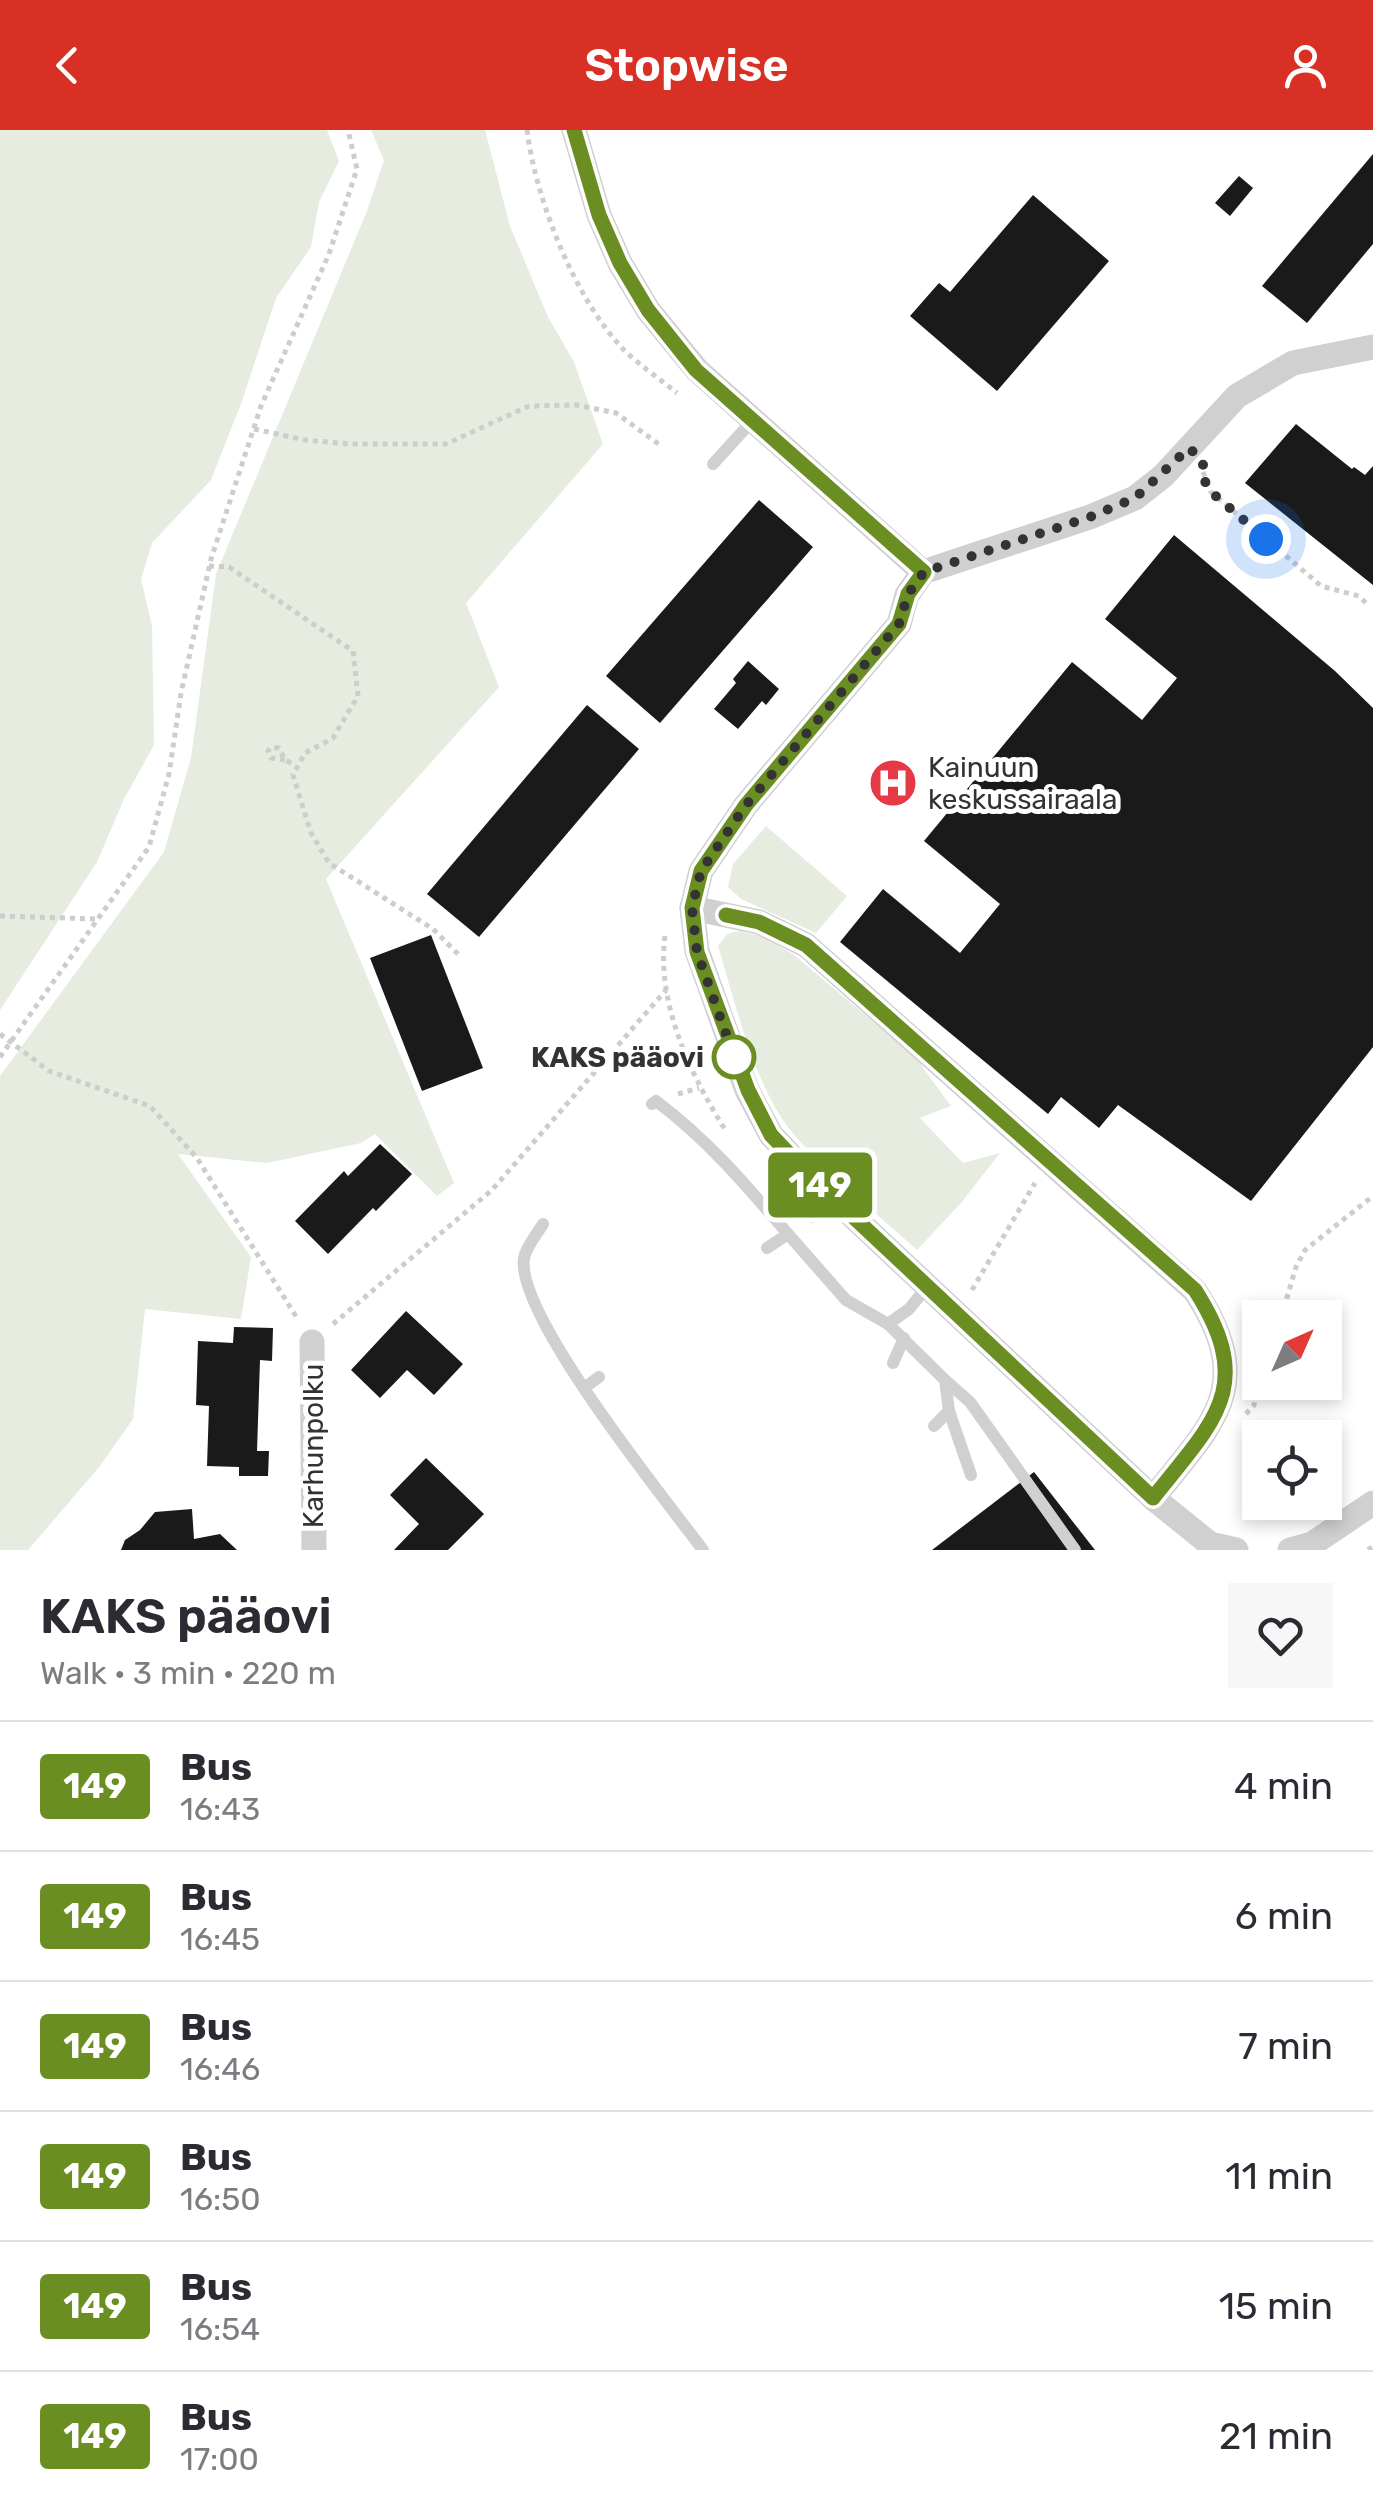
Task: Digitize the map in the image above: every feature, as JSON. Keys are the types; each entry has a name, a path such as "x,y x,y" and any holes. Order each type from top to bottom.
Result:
{"street":[{"path":"574,130 599,215 620,263 696,370 924,572"},
{"path":"1236,1550 1210,1544 1153,1498 771,1135 725,1034 697,952 692,908 701,871 746,805 899,624 908,594 924,572 1090,517 1135,498 1189,448 1236,396 1293,363 1373,348"},
{"path":"692,908 759,922 806,945 1195,1290 1222,1345 1226,1372 1222,1402 1198,1441 1153,1498"},
{"name":"Karhunpolku","path":"312,1342 314,1550"},
{"path":"1290,1550 1312,1544 1373,1503"}],"lane":[{"path":"712,464 752,421"},
{"path":"652,1104 656,1100 696,1132 846,1300 888,1324 970,1402 1076,1550"},
{"path":"543,1224 524,1256 526,1286 584,1388 703,1550"},
{"path":"767,1248 788,1234"},
{"path":"888,1324 908,1310 927,1287"},
{"path":"893,1363 904,1338"},
{"path":"584,1388 599,1376"},
{"path":"945,1380 948,1411 970,1474"},
{"path":"934,1426 948,1411"}],"path":[{"path":"0,1057 150,846 209,566 254,428 329,254 358,170 348,130"},
{"path":"254,428 306,440 350,444 446,444 530,406 577,405 616,413 660,445"},
{"path":"1189,448 1203,461 1203,478 1211,492 1320,586 1359,596 1370,606"},
{"path":"209,566 229,567 353,651 358,696 333,738 304,753 293,775 311,833 329,863 433,930 460,956"},
{"path":"286,760 296,765"},
{"path":"0,916 98,919"},
{"path":"0,1034 49,1071 150,1106 198,1158 312,1342 492,1190 666,990"},
{"path":"1286,1300 1305,1250 1373,1196"}],"shaded area":[{"path":"0,130 327,130 339,161 319,202 311,247 276,298 211,480 152,543 141,579 152,626 154,745 124,799 97,862 0,1010"},
{"path":"371,130 485,130 510,226 548,317 574,362 603,444 466,603 499,687 326,879 454,1183 437,1196 375,1134 361,1143 267,1163 178,1154 251,1257 241,1319 145,1309 133,1419 100,1466 28,1550 0,1550 0,1076 164,852 191,758 216,574 367,211 384,160"},
{"path":"766,826 847,896 816,933 741,899 728,887 733,864"},
{"path":"739,931 761,936 793,954 916,1058 951,1106 920,1118 963,1163 1000,1153 917,1250 824,1167 791,1131 768,1095 751,1054 718,946 727,934"}],"building":[{"path":"1373,154 1373,244 1307,323 1262,286"},
{"path":"1239,176 1253,188 1230,216 1215,203"},
{"path":"1033,195 1109,261 997,391 910,316 939,283 950,292"},
{"path":"1296,424 1352,469 1365,475 1373,466 1373,585 1245,483"},
{"path":"759,500 813,547 660,723 606,676"},
{"path":"1174,535 1373,708 1373,1047 1251,1201 1118,1105 1099,1128 1061,1097 1048,1114 840,942 883,889 960,953 1000,904 924,841 1072,662 1142,720 1177,678 1105,619"},
{"path":"748,661 779,689 766,705 762,701 738,729 714,709"},
{"path":"587,705 639,749 479,937 427,894"},
{"path":"431,935 483,1068 422,1091 370,958"},
{"path":"380,1144 412,1174 328,1254 295,1221 344,1171 348,1176"},
{"path":"406,1311 463,1364 434,1395 407,1370 380,1398 351,1370"},
{"path":"234,1327 273,1328 272,1361 260,1360 257,1451 269,1451 268,1476 239,1476 239,1467 207,1466 209,1406 196,1405 198,1341 233,1343"},
{"path":"426,1458 484,1514 448,1550 394,1550 419,1524 390,1495"},
{"path":"1034,1472 1095,1550 932,1550"},
{"path":"192,1509 194,1539 220,1534 237,1550 121,1550 125,1540 155,1512"}],"bus line":[{"name":"149","path":"574,130 599,215 620,263 648,310 696,370 924,572 908,594 899,624 746,805 701,871 692,908 697,952 748,1090 771,1135 814,1180 1153,1498 1198,1441 1222,1402 1226,1372 1222,1345 1195,1290 806,945 759,922 726,915"}],"place":[{"name":"Kainuun keskussairaala","path":"893,783"},
{"name":"KAKS pääovi","path":"734,1057"}],"route":[{"path":"734,1057 736,1062 697,952 692,908 701,871 746,805 899,624 908,594 924,572 1090,517 1135,498 1189,448 1203,461 1203,478 1211,492 1266,539"}]}
